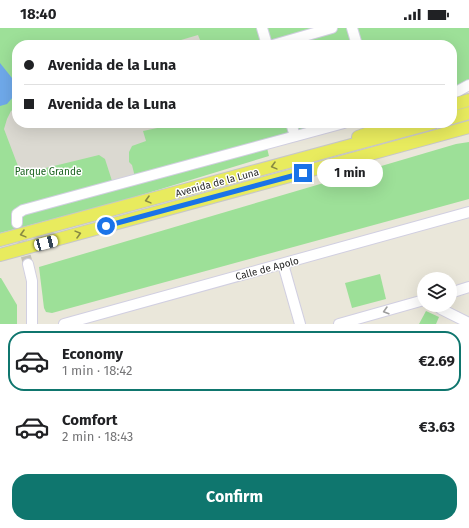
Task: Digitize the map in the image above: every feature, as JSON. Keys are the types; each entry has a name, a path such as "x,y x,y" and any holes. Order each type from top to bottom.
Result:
{"main road":[{"path":"457,104 469,100"},
{"path":"457,117 469,113"},
{"name":"Avenida de la Luna","path":"0,255 469,127"},
{"path":"300,159 382,128"},
{"name":"Avenida de la Luna","path":"0,240 415,128"},
{"path":"303,173 384,159 454,138 469,136"}],"street":[{"path":"262,28 266,40"},
{"path":"291,40 332,28"},
{"path":"352,28 356,40"},
{"path":"457,91 469,86"},
{"path":"293,128 295,136"},
{"path":"17,224 18,214 23,210 325,128"},
{"name":"Calle de Apolo","path":"64,324 469,212"},
{"path":"28,264 32,281 32,324"},
{"path":"283,264 300,324"},
{"path":"457,291 469,288"},
{"path":"339,324 417,302"},
{"path":"447,312 469,323"}],"green space":[{"name":"Parque Grande","path":"0,28 469,28 469,85 457,91 457,40 12,40 12,128 325,128 266,144 269,156 125,200 0,233"},
{"path":"469,142 469,199 52,313 46,312 44,308 39,267 456,144"},
{"path":"380,274 386,299 352,308 345,283"},
{"path":"0,278 17,305 17,324 0,324"},
{"path":"425,312 439,317 436,324 419,324"}],"shaded area":[{"path":"198,35 200,40 181,40"},
{"path":"12,110 12,128 157,128 143,131 146,141 132,146 129,152 129,162 132,165 135,177 113,184 105,159 99,155 21,174 4,129"}],"water":[{"path":"0,63 12,78 12,98 7,104 0,106"}],"tunnel":[{"path":"18,227 28,264"}],"route":[{"path":"106,226 303,173"}]}
